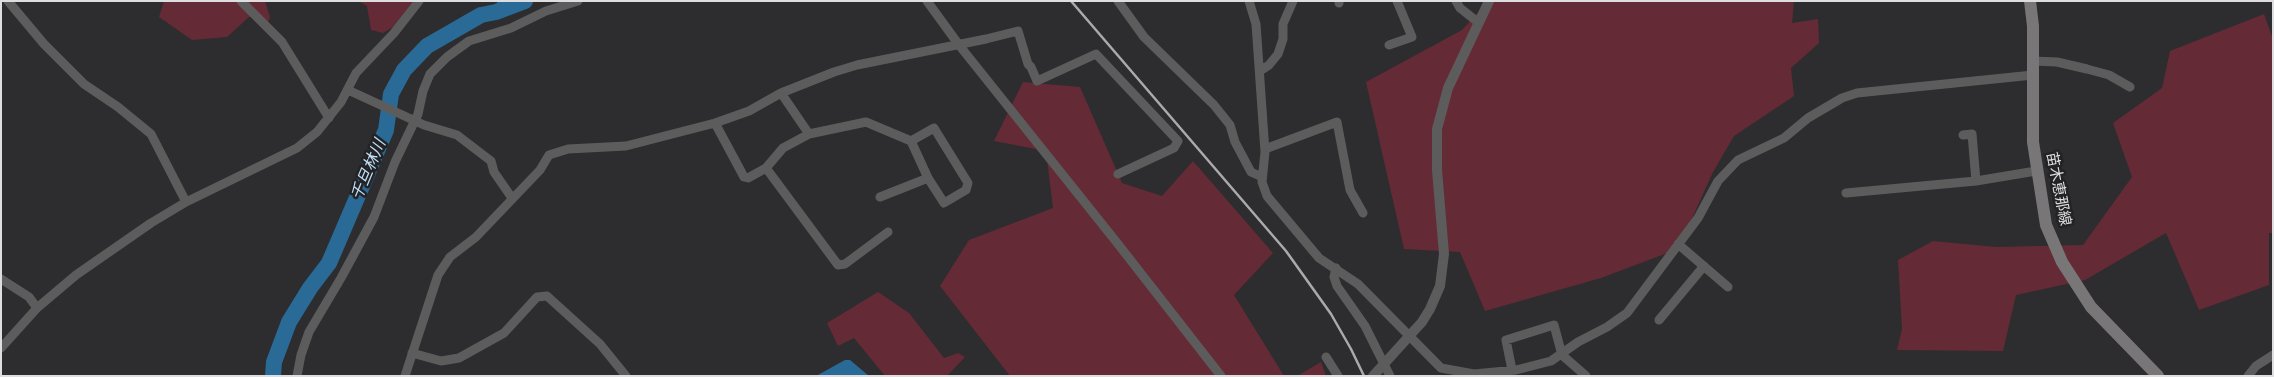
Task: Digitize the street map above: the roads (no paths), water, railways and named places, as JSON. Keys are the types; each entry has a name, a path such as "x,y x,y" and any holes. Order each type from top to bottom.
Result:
{"main road":[{"name":"苗木恵那線","path":"2030,1 2033,61 2033,142 2036,172 2046,224 2062,262 2100,318 2158,376"}],"street":[{"path":"8,1 44,44 84,84 118,107 151,134 186,202"},
{"path":"242,1 282,42 329,118"},
{"path":"1,348 37,308 76,275 150,223 186,202 296,148 316,132 329,118 348,90 356,73 394,33 419,1"},
{"path":"297,376 301,355 309,332 374,217 411,118 430,74 447,57 469,41 511,28 546,11 578,1"},
{"path":"926,1 1220,376"},
{"path":"1118,1 1144,37 1214,105 1230,125 1235,142 1251,172 1262,178"},
{"path":"1249,1 1256,24 1265,148 1262,178 1263,189 1267,196 1319,258 1358,284 1441,368 1474,374 1512,370 1551,361 1578,342 1627,313 1698,218 1718,181 1738,160 1784,138 1808,118 1842,98 1857,94 2033,76"},
{"path":"1260,71 1270,65 1278,54 1283,40 1283,24 1293,1"},
{"path":"1390,45 1412,37 1397,1"},
{"path":"1456,1 1460,8 1479,22"},
{"path":"1373,376 1430,310 1442,278 1444,254 1437,170 1437,128 1448,88 1490,1"},
{"path":"404,376 438,275 450,257 476,237 540,170 549,155 568,149 626,146 715,123 749,111 781,93 857,65 959,45 1018,31 1028,64 1037,81 1096,54 1178,141 1174,148 1118,174"},
{"path":"2033,61 2057,62 2087,69 2109,75 2130,87"},
{"path":"348,90 376,105 411,118 424,126 457,135 491,161 494,172 512,198"},
{"path":"781,93 809,134"},
{"path":"715,123 744,176 748,178 766,168 783,148 809,134 866,122 911,141 928,178 944,202 966,190 968,183 934,128 911,141"},
{"path":"1265,148 1337,122 1350,190 1363,213"},
{"path":"1963,135 1972,134 1976,181"},
{"path":"766,168 838,264 845,264 888,232"},
{"path":"1846,193 1976,181 2036,172"},
{"path":"880,197 928,178"},
{"path":"1678,244 1728,287"},
{"path":"1659,320 1704,266"},
{"path":"1336,268 1334,277 1337,286 1365,326 1390,376"},
{"path":"1,279 30,297 37,308"},
{"path":"412,353 441,361 459,358 504,333 537,297 547,296 600,344 626,376"},
{"path":"1512,370 1506,340 1554,325 1562,355 1586,376"},
{"path":"2248,376 2256,366 2273,355"},
{"path":"1326,357 1338,376"}],"water":[{"path":"845,360 850,360 869,376 816,376"}],"waterway":[{"name":"千旦林川","path":"496,12 499,1"},
{"name":"千旦林川","path":"273,376 274,362 289,322 310,288 329,263 386,130 391,94 404,70 427,46 481,15 496,12 525,1"}],"railway":[{"path":"1071,1 1286,251 1331,314 1364,376"}]}
